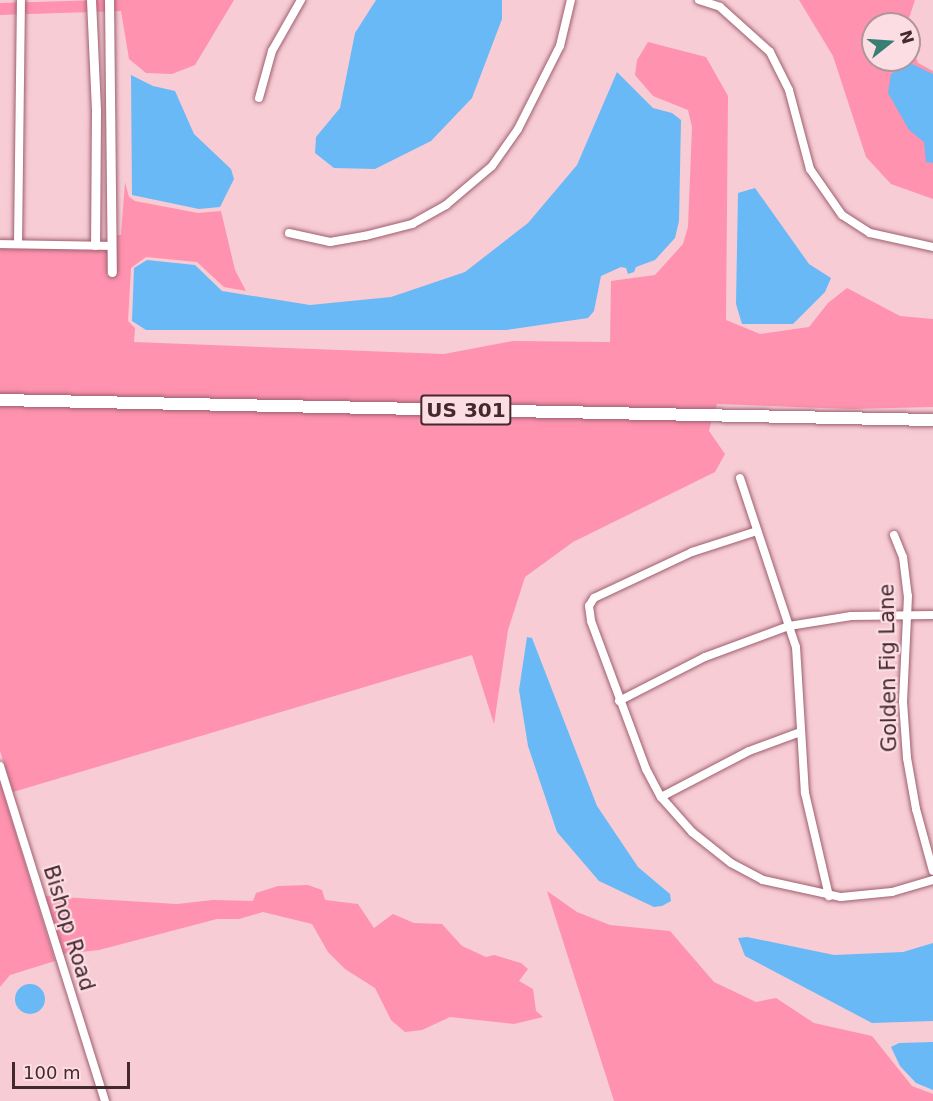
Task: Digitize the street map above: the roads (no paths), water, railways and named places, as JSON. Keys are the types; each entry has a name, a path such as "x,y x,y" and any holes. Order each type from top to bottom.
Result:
{"main road":[{"name":"US 301","path":"0,400 933,420"}],"street":[{"path":"18,243 21,0"},
{"path":"259,98 272,51 301,0"},
{"path":"289,233 330,242 365,237 412,224 446,205 492,166 518,129 560,46 571,0"},
{"path":"699,0 720,8 770,52 789,90 810,169 842,215 870,233 933,246"},
{"path":"95,245 96,110 92,4 110,3 112,272"},
{"path":"0,243 112,246"},
{"path":"740,478 789,626 798,663 798,733 809,815 829,896"},
{"path":"757,531 692,552 594,598 589,606 591,621 619,701 662,798 692,832 741,869 773,884 829,896 878,895 933,880"},
{"name":"Golden Fig Lane","path":"894,535 904,563 908,615 903,702 906,747 911,789 933,871"},
{"path":"619,701 705,657 789,626 851,616 933,615"},
{"path":"662,798 749,751 798,733"},
{"name":"Bishop Road","path":"0,766 105,1101"}],"water":[{"path":"376,0 502,0 502,19 472,98 431,141 375,169 334,168 315,153 316,137 340,108 355,33"},
{"path":"921,68 933,74 933,163 926,162 924,142 909,130 888,93 891,74 921,72"},
{"path":"617,72 653,108 672,113 681,120 679,221 675,238 655,260 636,267 634,272 628,274 626,268 621,267 601,276 594,311 588,318 507,330 146,330 132,321 134,268 147,260 195,265 222,291 310,305 391,297 465,272 528,223 577,165"},
{"path":"131,75 153,86 175,91 194,134 231,169 234,179 220,207 199,209 132,195"},
{"path":"755,188 809,264 831,278 825,292 793,324 742,324 736,304 738,193"},
{"path":"527,637 532,638 597,806 638,867 670,894 671,901 662,906 654,907 599,881 557,832 528,746 519,690"},
{"path":"747,937 834,955 903,952 933,943 933,1021 872,1023 745,956 738,938"},
{"path":"30,984 41,988 45,999 41,1010 30,1014 19,1010 15,999 19,988"},
{"path":"933,1042 933,1090 916,1083 900,1066 891,1047 899,1043"}]}
